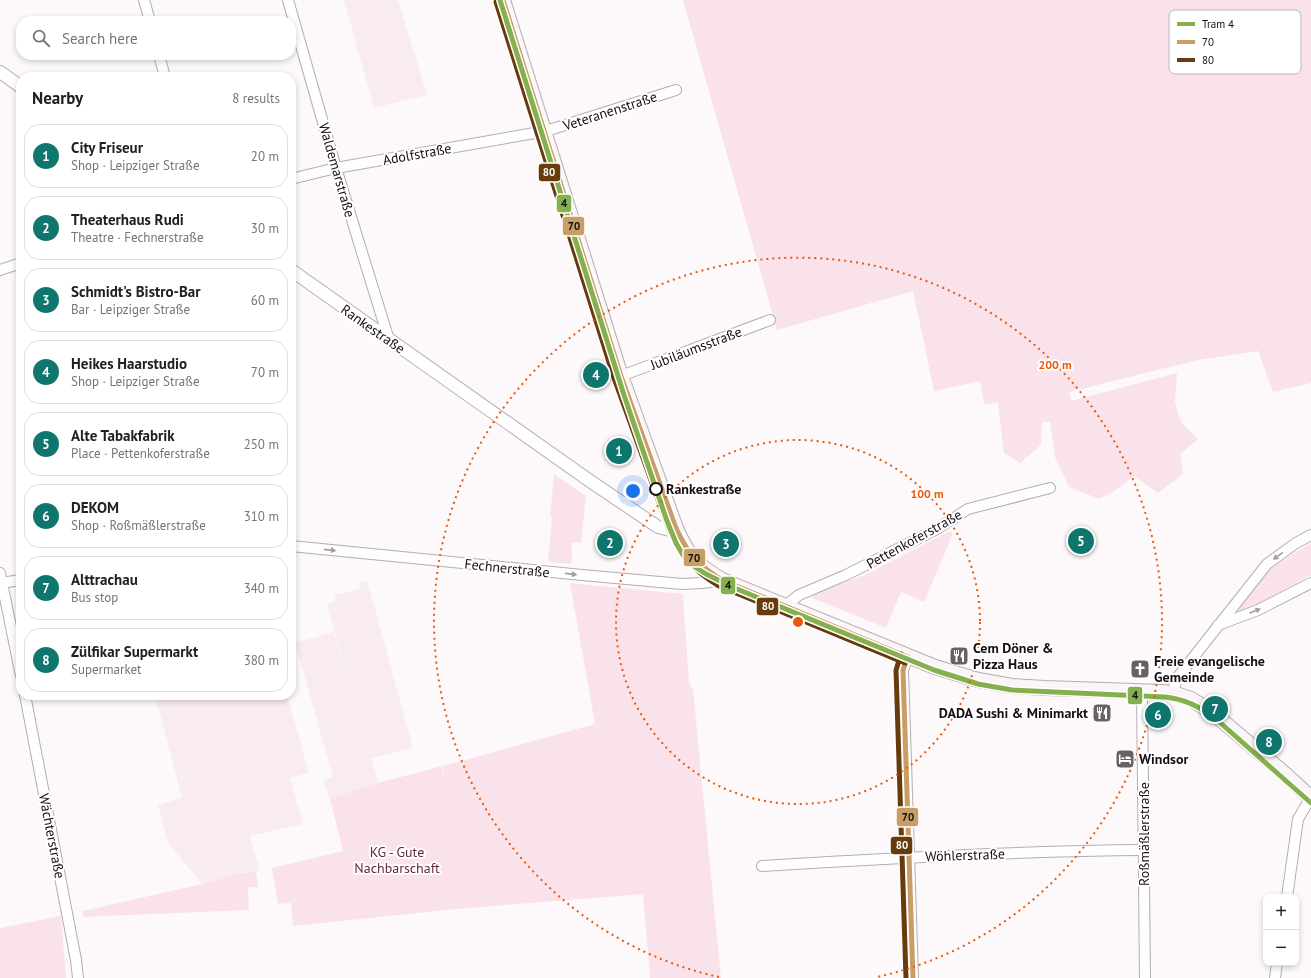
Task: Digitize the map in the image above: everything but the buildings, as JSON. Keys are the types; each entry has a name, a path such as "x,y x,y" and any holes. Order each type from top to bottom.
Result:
{"main road":[{"path":"503,0 621,376 676,528 683,544 702,568 722,580 785,606 935,667 972,679 1012,686 1173,693 1191,699 1213,713 1311,798"}],"street":[{"path":"144,0 149,16"},
{"name":"Waldemarstraße","path":"288,0 293,16"},
{"name":"Waldemarstraße","path":"296,28 336,168 389,340"},
{"path":"160,60 164,72"},
{"path":"0,72 16,83"},
{"name":"Veteranenstraße","path":"544,132 676,90"},
{"name":"Adolfstraße","path":"296,178 336,168 544,132"},
{"path":"0,270 16,265"},
{"name":"Rankestraße","path":"296,274 583,476 658,527 670,530 676,528"},
{"name":"Jubiläumsstraße","path":"621,376 770,320"},
{"name":"Pettenkoferstraße","path":"785,606 799,595 846,575 937,530 968,509 1050,488"},
{"path":"1173,693 1178,678 1267,564 1296,543 1311,535"},
{"name":"Fechnerstraße","path":"296,546 682,584 702,584 722,580"},
{"path":"16,580 1,580 16,652"},
{"path":"1218,625 1258,610 1311,583"},
{"path":"908,656 903,670 913,978"},
{"name":"Roßmäßlerstraße","path":"1142,691 1145,978"},
{"name":"Wächterstraße","path":"26,700 76,960 78,978"},
{"path":"1287,894 1298,819 1311,798"},
{"name":"Wöhlerstraße","path":"762,866 910,856 1087,850 1144,850"},
{"path":"1275,978 1277,966"}],"shaded area":[{"path":"344,0 398,0 427,95 374,108"},
{"path":"367,580 413,748 371,758 378,783 331,802 323,780 333,777 296,643 334,632 355,705 327,604 336,601 334,595 360,589 359,583"},
{"path":"156,700 288,700 309,773 290,778 303,824 250,836 260,871 240,873 202,884 168,843 158,805 182,798"}],"green space":[{"path":"683,0 1311,0 1311,383 1273,392 1258,351 1198,360 1069,392 1071,401 1177,373 1175,402 1181,422 1198,439 1180,454 1183,474 1158,493 1134,476 1113,492 1099,499 1069,487 1055,457 1050,422 1042,422 1041,445 1020,463 1004,453 998,403 984,404 980,381 934,391 913,291 777,330"},
{"path":"554,474 586,496 581,543 572,542 571,550 573,551 571,564 548,562"},
{"path":"950,531 953,534 924,602 901,592 886,628 812,598 815,593 863,576"},
{"path":"1311,543 1311,575 1245,611 1239,611 1240,605 1270,568"},
{"name":"KG - Gute Nachbarschaft","path":"570,583 683,594 689,683 693,690 721,978 650,978 643,894 456,909 293,926 291,903 278,904 272,868 343,851 330,799 378,783 442,766 444,782 443,766 595,724"},
{"path":"256,872 258,888 248,887 249,910 83,917 83,911 202,884 240,873"},
{"path":"61,916 66,978 0,978 0,928"}],"tram line":[{"name":"4","path":"500,0 624,395 667,521 676,543 683,555 695,567 732,587 934,670 978,684 1012,690 1165,697 1186,702 1199,707 1216,719 1311,803"}],"transit line":[{"name":"70","path":"503,0 621,376 676,528 685,545 700,564 722,580 908,657"},
{"name":"80","path":"496,2 614,378 669,530 679,548 695,569 719,586 905,663"},
{"name":"80","path":"901,654 896,670 906,978"},
{"name":"70","path":"908,657 903,670 913,978"}],"place":[{"name":"Heikes Haarstudio","path":"596,375"},
{"name":"City Friseur","path":"619,451"},
{"name":"Rankestraße","path":"656,489"},
{"name":"Alte Tabakfabrik","path":"1081,541"},
{"name":"Theaterhaus Rudi","path":"610,543"},
{"name":"Schmidt's Bistro-Bar","path":"726,544"},
{"name":"Cem Döner & Pizza Haus","path":"959,656"},
{"name":"Freie evangelische Gemeinde","path":"1140,669"},
{"name":"Alttrachau","path":"1215,709"},
{"name":"DADA Sushi & Minimarkt","path":"1102,713"},
{"name":"DEKOM","path":"1158,715"},
{"name":"Zülfikar Supermarkt","path":"1269,742"},
{"name":"Windsor","path":"1125,759"}]}
